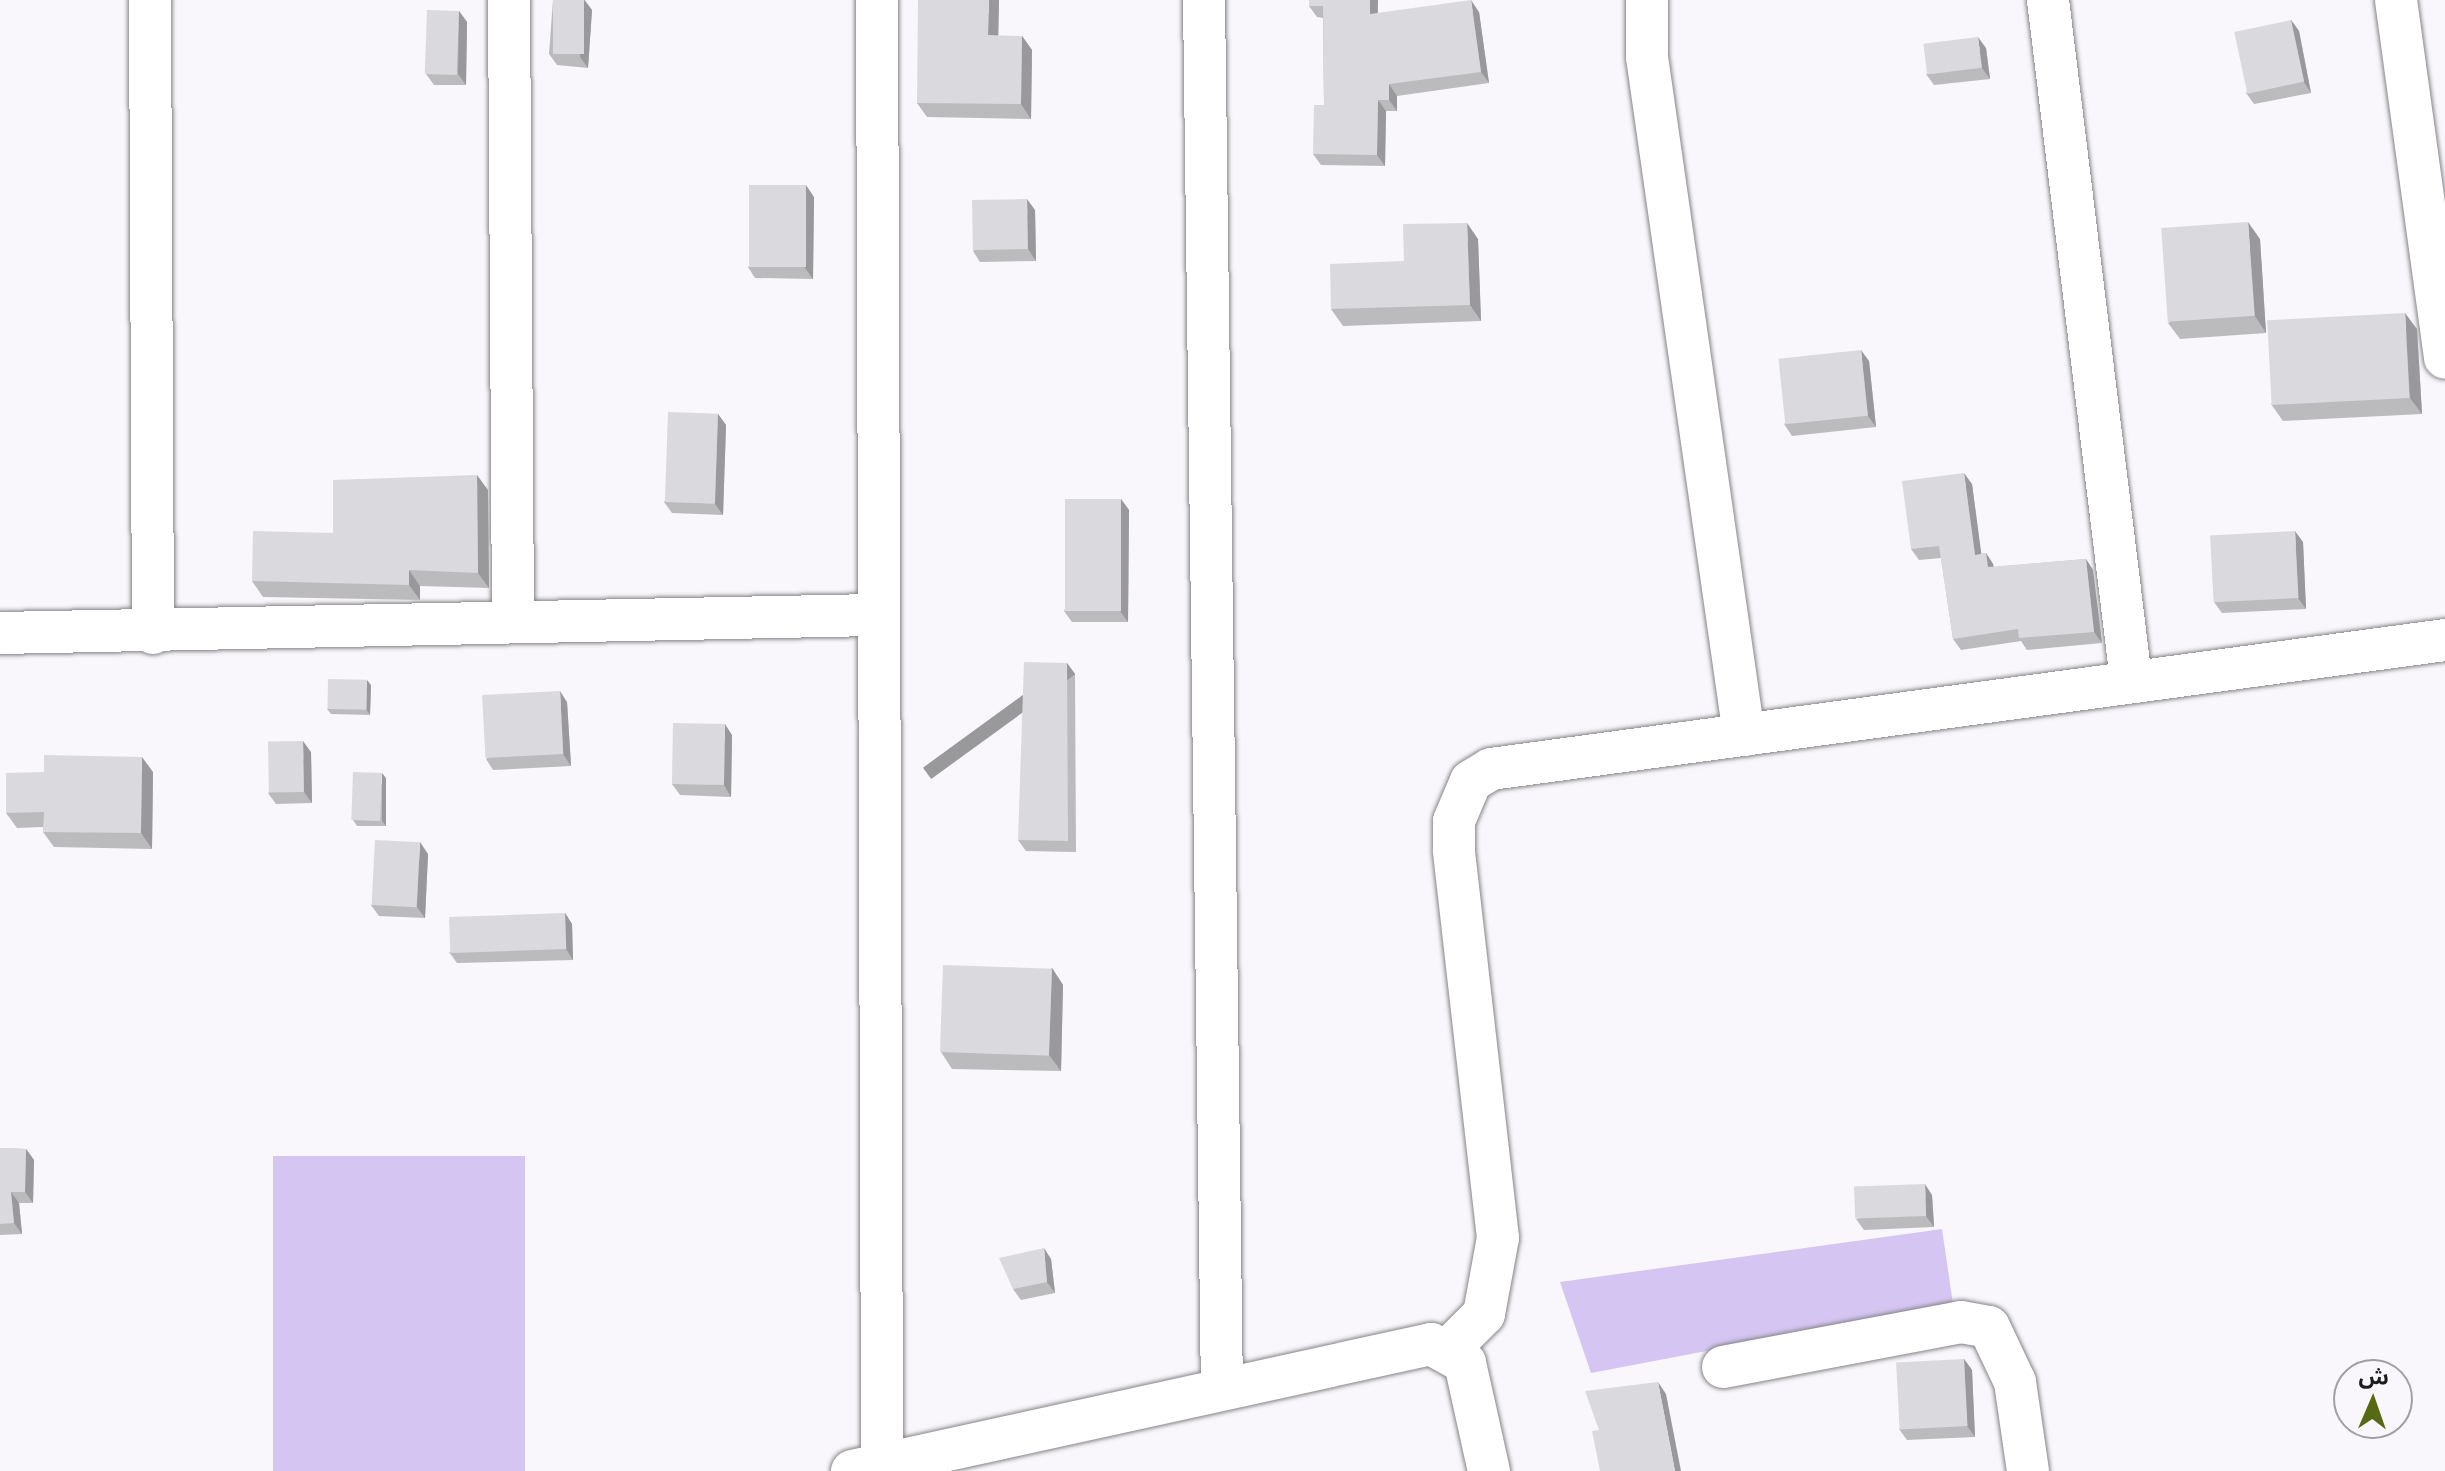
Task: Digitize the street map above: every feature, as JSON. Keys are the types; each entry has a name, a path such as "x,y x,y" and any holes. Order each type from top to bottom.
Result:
{"street":[{"path":"150,0 153,633"},
{"path":"509,0 513,621"},
{"path":"877,0 876,615 867,1468 1394,1349 1450,1348 1484,1314 1498,1238 1457,886 1460,797 1491,769 2131,680 2445,640"},
{"path":"1204,0 1222,1388"},
{"path":"1647,0 1647,57 1744,735"},
{"path":"2048,0 2131,680"},
{"path":"2396,0 2445,358"},
{"path":"0,633 153,633 513,621 876,615"},
{"path":"1723,1367 1961,1322 1989,1327 2015,1382 2028,1471"},
{"path":"1450,1348 1465,1363 1480,1408 1489,1471"}],"shaded area":[{"path":"273,1156 525,1156 525,1471 273,1471"},
{"path":"1942,1229 1953,1304 1591,1373 1560,1282"}],"building":[{"path":"553,0 584,0 584,54 553,54"},
{"path":"918,0 989,0 988,35 1022,36 1021,104 917,103"},
{"path":"1309,0 1370,0 1370,14 1471,0 1481,72 1389,84 1389,100 1378,100 1377,155 1313,154 1314,105 1324,105 1323,6 1309,6"},
{"path":"427,10 459,11 457,75 425,74"},
{"path":"2291,20 2304,82 2247,94 2234,32"},
{"path":"1978,37 1982,68 1927,74 1923,44"},
{"path":"749,185 806,185 806,267 749,267"},
{"path":"1027,199 1028,249 973,250 972,200"},
{"path":"2248,222 2255,316 2168,322 2161,228"},
{"path":"1467,223 1470,305 1331,309 1330,264 1404,261 1403,224"},
{"path":"2405,313 2409,398 2272,405 2267,320"},
{"path":"1861,350 1868,416 1785,424 1778,359"},
{"path":"668,412 718,414 715,504 665,502"},
{"path":"1964,473 1975,555 1986,553 1988,567 2086,559 2094,632 2019,638 2018,629 1953,639 1939,546 1911,549 1902,481"},
{"path":"477,475 478,573 409,570 409,585 252,581 253,531 333,533 333,480"},
{"path":"1065,499 1121,499 1121,611 1065,611"},
{"path":"2295,531 2299,598 2214,602 2210,535"},
{"path":"1024,662 1067,663 1068,841 1018,840"},
{"path":"328,679 367,680 366,710 327,709"},
{"path":"560,691 563,754 485,758 482,695"},
{"path":"673,723 725,724 724,785 672,784"},
{"path":"303,741 304,792 269,793 268,742"},
{"path":"44,755 142,757 141,833 43,832 44,812 6,813 6,773 44,772"},
{"path":"353,772 382,773 380,821 351,820"},
{"path":"375,840 420,842 417,907 372,905"},
{"path":"565,913 566,949 450,953 449,917"},
{"path":"943,965 1052,969 1049,1056 940,1052"},
{"path":"0,1148 26,1149 25,1192 11,1192 14,1223 0,1224"},
{"path":"1925,1184 1926,1216 1855,1218 1854,1186"},
{"path":"1044,1248 1047,1282 1013,1289 999,1258"},
{"path":"1964,1359 1968,1426 1900,1429 1896,1363"},
{"path":"1658,1382 1675,1471 1600,1471 1592,1431 1599,1430 1585,1391"}]}
